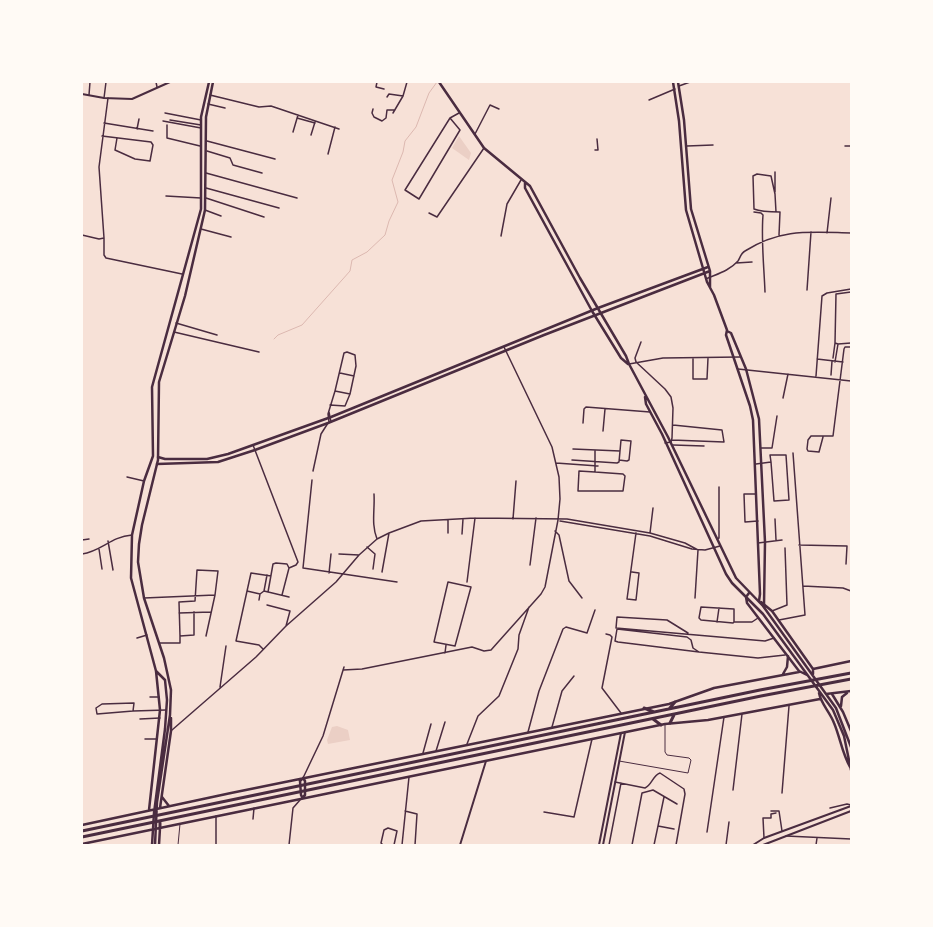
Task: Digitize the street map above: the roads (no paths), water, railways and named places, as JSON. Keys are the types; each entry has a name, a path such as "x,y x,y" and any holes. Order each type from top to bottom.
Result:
{"highway":[{"path":"82,831 655,712 851,673"},
{"path":"82,837 851,679"},
{"path":"669,710 676,702"},
{"path":"644,708 655,712"},
{"path":"670,723 674,715"},
{"path":"653,719 661,725"},
{"path":"160,821 160,828"}],"main road":[{"path":"149,810 160,710 156,671 134,590 131,563 132,535 144,481 153,456 152,387 184,275 199,215 201,198 201,120 209,82"},
{"path":"160,808 171,731 171,690 168,670 144,598 138,562 142,525 158,457 159,382 174,332 205,210 205,140 208,104 214,82"},
{"path":"710,287 711,277 691,209 679,86 678,82 673,82 679,121 686,210 706,279 727,330 731,334 746,369 757,404 762,463 765,542 763,605"},
{"path":"441,83 459,113 484,148 522,178 525,183 525,188 592,311 621,358 629,364"},
{"path":"525,183 530,186 600,313 626,356 645,397 646,404 666,443 726,574 732,583 763,614 818,690 838,721 846,744 851,769"},
{"path":"551,234 555,232"},
{"path":"152,462 157,464 218,462 255,450 329,423 709,269"},
{"path":"153,456 165,459 217,458 329,417 598,308 704,271"},
{"path":"727,330 726,335 735,358 753,420 758,521 759,601"},
{"path":"543,331 544,335"},
{"path":"645,397 650,402 671,442 739,583 763,605 840,714 851,747"},
{"path":"131,563 138,562"},
{"path":"726,574 732,571"},
{"path":"749,593 746,597 747,603 799,671 808,676"},
{"path":"763,605 772,611 779,620 813,669 813,675"},
{"path":"783,674 788,667 788,655"},
{"path":"813,669 851,661"},
{"path":"153,845 166,729 165,680 156,671"},
{"path":"82,825 423,753 676,702 714,688 799,672"},
{"path":"818,690 820,700 834,722 845,759 851,769"},
{"path":"826,694 851,691"},
{"path":"841,708 842,699 847,692"},
{"path":"832,694 841,708 851,731"},
{"path":"82,844 99,842 303,797 592,738 670,723 724,717 789,704 820,700"},
{"path":"166,729 170,715"},
{"path":"303,778 300,781 300,796 303,797"},
{"path":"161,797 169,806"},
{"path":"159,845 160,828"},
{"path":"149,830 153,845"}],"street":[{"path":"89,95 90,82"},
{"path":"104,98 106,82"},
{"path":"156,82 157,87"},
{"path":"82,94 104,98 132,99 170,82"},
{"path":"377,82 376,87 384,89"},
{"path":"373,109 372,113 374,116 382,121 386,118 387,110 394,111 403,96 407,82"},
{"path":"679,86 690,82"},
{"path":"649,100 674,89"},
{"path":"387,97 389,94 403,96"},
{"path":"210,95 259,107 271,106 339,129"},
{"path":"108,98 99,167 104,255 106,258 184,275"},
{"path":"208,104 225,108"},
{"path":"474,135 490,104 499,109"},
{"path":"165,113 201,120"},
{"path":"450,118 460,130 419,199 405,190 450,118 459,113"},
{"path":"293,132 298,115"},
{"path":"137,129 138,119"},
{"path":"297,119 315,124"},
{"path":"170,120 201,126"},
{"path":"163,121 201,126"},
{"path":"311,135 316,121"},
{"path":"104,123 152,131"},
{"path":"167,125 167,138 200,146"},
{"path":"328,154 335,127"},
{"path":"102,136 150,142 153,145 150,161 135,158 115,150 116,138"},
{"path":"595,150 598,150 597,139"},
{"path":"205,140 275,159"},
{"path":"686,146 713,145"},
{"path":"845,146 851,146"},
{"path":"429,213 437,217 484,148"},
{"path":"205,150 230,158 233,165 262,173"},
{"path":"775,172 776,212"},
{"path":"206,173 297,198"},
{"path":"775,194 771,176 757,174 753,176 754,209 780,212 779,235"},
{"path":"501,236 506,204 522,178"},
{"path":"206,188 279,208"},
{"path":"166,196 201,198"},
{"path":"206,198 264,217"},
{"path":"828,233 831,198"},
{"path":"205,210 221,216"},
{"path":"754,212 761,213 763,215 762,233 764,242 765,292"},
{"path":"201,229 231,237"},
{"path":"807,290 811,232"},
{"path":"706,279 721,273 736,263 743,252 769,238 779,235 811,232 851,233"},
{"path":"82,235 99,239 104,238"},
{"path":"736,263 752,262"},
{"path":"833,358 835,343 836,294 851,291"},
{"path":"816,377 822,296 827,293 851,291"},
{"path":"176,323 217,335"},
{"path":"174,332 259,352"},
{"path":"641,342 635,358 636,362 665,389 671,397 674,408 671,442"},
{"path":"835,343 851,343"},
{"path":"836,362 838,344"},
{"path":"343,670 362,669 472,647 484,651 491,650 545,587 558,520 560,486 556,463 549,440 504,347"},
{"path":"823,437 819,452 808,451 808,440 811,436 833,436 845,347 851,347"},
{"path":"313,471 321,434 329,423 330,405 344,353 347,352 356,357 350,394 345,406 330,405"},
{"path":"629,364 663,358 741,357"},
{"path":"693,358 693,379 707,379 708,358"},
{"path":"817,359 843,362"},
{"path":"831,374 832,361"},
{"path":"738,369 851,381"},
{"path":"339,373 354,376"},
{"path":"783,398 788,374"},
{"path":"400,389 402,393"},
{"path":"335,391 350,394"},
{"path":"583,423 585,408 605,408 650,412"},
{"path":"603,431 605,408"},
{"path":"761,448 772,448 777,416"},
{"path":"666,443 724,442 722,430 673,425"},
{"path":"572,460 617,463 619,460 628,461 631,441 621,440 619,460"},
{"path":"671,442 704,446"},
{"path":"253,445 298,562"},
{"path":"573,448 620,451"},
{"path":"594,472 595,450"},
{"path":"779,620 806,615 799,545 793,454"},
{"path":"770,455 786,455 790,500 774,501 771,462 770,455"},
{"path":"756,464 771,462"},
{"path":"556,463 598,466"},
{"path":"580,470 594,472 623,474 625,476 623,491 580,492 580,470"},
{"path":"127,477 144,481"},
{"path":"312,480 303,568 396,582"},
{"path":"513,519 516,481"},
{"path":"717,539 719,538 719,487"},
{"path":"374,494 375,512 373,523 377,539"},
{"path":"757,494 744,494 744,501 745,522 758,521"},
{"path":"650,534 653,508"},
{"path":"171,731 263,649 377,539 389,533 426,520 476,518 567,519 644,534 698,550 720,546"},
{"path":"467,582 476,518"},
{"path":"530,565 536,518"},
{"path":"462,534 463,519"},
{"path":"775,519 776,540"},
{"path":"448,520 448,533"},
{"path":"558,520 566,523 650,534 685,544 698,550"},
{"path":"555,531 559,535 569,581 582,598"},
{"path":"382,572 389,533"},
{"path":"632,572 639,573 636,600 627,599 632,572 636,533"},
{"path":"82,554 99,549 108,541 132,535"},
{"path":"82,540 89,539"},
{"path":"758,543 782,540"},
{"path":"108,541 113,570"},
{"path":"799,545 847,546 846,564"},
{"path":"368,547 375,554 373,569"},
{"path":"772,611 787,605 785,548"},
{"path":"99,549 102,569"},
{"path":"696,598 698,550"},
{"path":"329,573 331,554"},
{"path":"339,554 359,555"},
{"path":"289,568 296,565 298,562 304,562"},
{"path":"268,592 274,563 287,564 289,568"},
{"path":"282,595 289,568"},
{"path":"159,643 180,643 179,602 195,601 198,569 218,571 206,636"},
{"path":"263,649 259,645 236,641 251,574 271,576"},
{"path":"259,600 260,594 264,591 267,575"},
{"path":"448,582 471,587 456,646 446,645 434,642 448,582"},
{"path":"803,586 843,588 851,591"},
{"path":"247,591 260,594"},
{"path":"264,591 289,597"},
{"path":"144,598 214,595"},
{"path":"267,606 290,611 286,626"},
{"path":"467,744 478,716 499,696 518,649 520,635 530,606"},
{"path":"734,622 734,609 702,606 700,608 700,620 734,623 750,622 758,618"},
{"path":"717,622 719,608"},
{"path":"528,732 539,691 563,629 566,628 587,633 595,610"},
{"path":"180,636 194,635 194,612"},
{"path":"179,613 211,612"},
{"path":"688,633 667,620 617,617 616,628 688,633 765,641 775,638"},
{"path":"698,652 693,648 691,640 686,637 617,630 615,641 618,642 698,652 758,658 788,655"},
{"path":"606,634 612,636 602,688 621,713"},
{"path":"137,638 147,635"},
{"path":"445,653 446,645"},
{"path":"220,686 226,646"},
{"path":"303,778 323,736 344,667"},
{"path":"552,727 562,690 574,676"},
{"path":"150,697 159,696"},
{"path":"133,711 134,703 102,704 96,708 97,714 166,710"},
{"path":"782,793 789,704"},
{"path":"733,790 742,714"},
{"path":"707,832 724,717"},
{"path":"140,719 160,718"},
{"path":"436,751 445,722"},
{"path":"423,753 431,724"},
{"path":"603,845 625,732"},
{"path":"599,845 621,733"},
{"path":"544,812 574,817 592,738"},
{"path":"145,739 158,739"},
{"path":"460,845 486,760"},
{"path":"615,782 647,787 660,772 684,788 685,794 676,845"},
{"path":"402,845 409,776"},
{"path":"609,845 621,783"},
{"path":"632,845 642,793 653,790 677,804"},
{"path":"289,845 293,808 303,797"},
{"path":"654,845 664,797"},
{"path":"830,808 847,804 851,805"},
{"path":"754,844 764,838 851,805"},
{"path":"253,818 254,808"},
{"path":"405,811 417,814 415,845"},
{"path":"772,811 779,811 782,831"},
{"path":"764,845 851,811"},
{"path":"764,838 763,818 771,818 771,814 776,813"},
{"path":"216,816 216,845"},
{"path":"726,845 729,822"},
{"path":"658,826 674,829"},
{"path":"383,845 381,843 384,830 388,828 397,831 394,845"},
{"path":"786,836 851,839"},
{"path":"816,845 817,838"}],"lane":[{"path":"619,761 688,772 689,758 667,755 665,752 666,724"},
{"path":"178,845 180,824"}],"waterway":[{"path":"274,339 278,335 302,325 350,271 352,260 367,252 385,235 389,221 398,202 392,180 403,152 405,141 416,127 429,93 437,82"}]}
